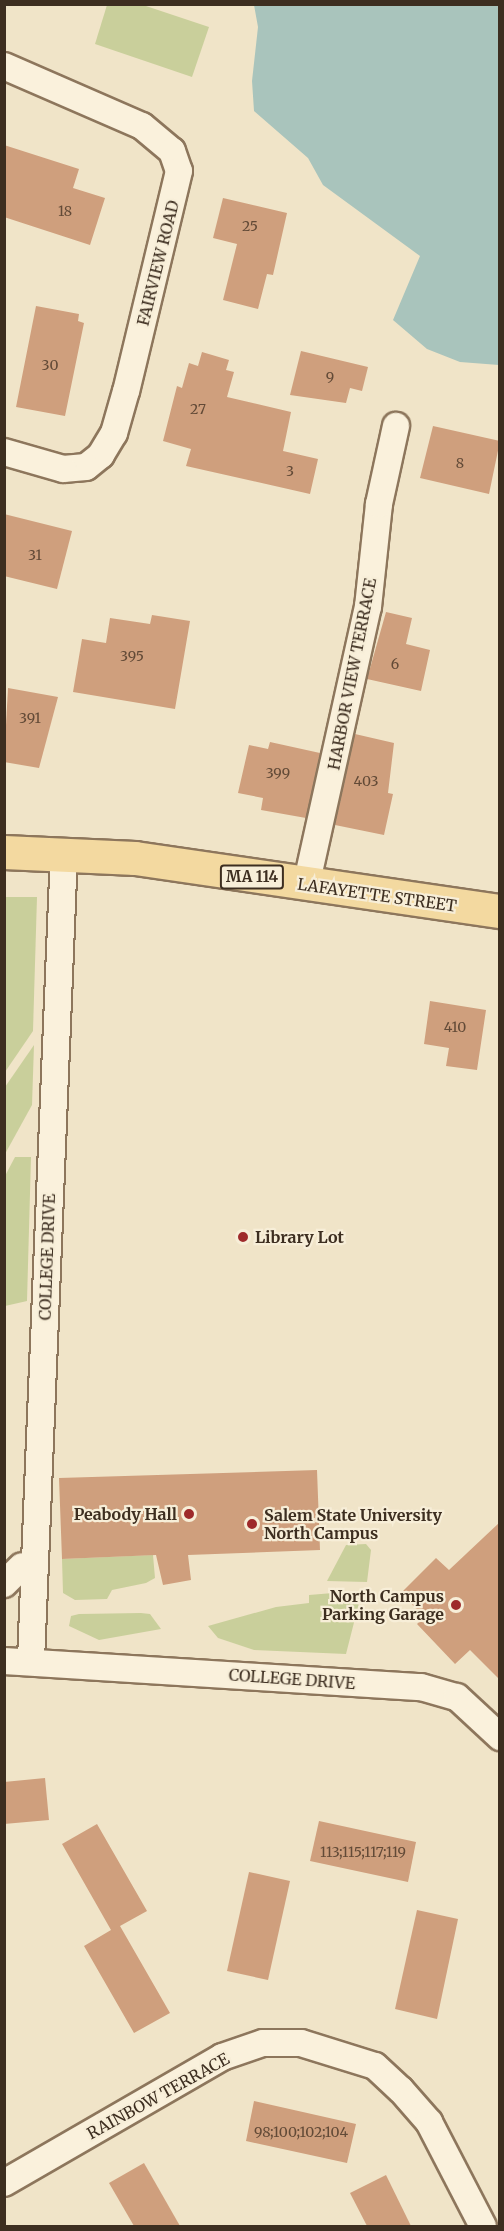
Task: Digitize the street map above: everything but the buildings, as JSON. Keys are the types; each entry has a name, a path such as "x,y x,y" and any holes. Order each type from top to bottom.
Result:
{"main road":[{"name":"LAFAYETTE STREET","path":"4,852 64,853 185,864 306,886 500,911"}],"street":[{"name":"FAIRVIEW ROAD","path":"4,66 142,126 172,151 179,171 123,401 114,433 101,455 86,467 63,469 4,452"},
{"name":"HARBOR VIEW TERRACE","path":"306,886 368,607 379,504 396,426"},
{"name":"COLLEGE DRIVE","path":"31,1660 64,853"},
{"path":"4,1584 22,1566"},
{"name":"COLLEGE DRIVE","path":"4,1661 31,1660 421,1688 457,1697 500,1737"},
{"name":"RAINBOW TERRACE","path":"4,2183 222,2057 263,2043 301,2043 375,2066 401,2090 429,2122 483,2226"}],"green space":[{"path":"107,5 143,5 209,27 192,77 95,44"},
{"path":"5,897 37,897 33,1031 5,1072"},
{"path":"34,1045 32,1105 5,1154 5,1087"},
{"path":"15,1157 31,1157 27,1301 5,1306 5,1176"},
{"path":"366,1544 371,1550 367,1582 327,1581 346,1545"},
{"path":"153,1555 155,1578 146,1583 112,1590 107,1599 75,1600 63,1593 62,1559"},
{"path":"345,1592 361,1595 346,1654 254,1650 218,1638 208,1626 276,1607 309,1603 309,1595"},
{"path":"79,1614 150,1614 161,1629 99,1640 69,1626 71,1616"}],"water":[{"path":"254,5 499,5 499,365 460,362 427,349 393,320 420,256 323,185 308,158 254,111 252,81 258,27"}],"place":[{"name":"Library Lot","path":"243,1237"},
{"name":"Peabody Hall","path":"189,1514"},
{"name":"Salem State University North Campus","path":"252,1524"},
{"name":"North Campus Parking Garage","path":"456,1605"}]}
